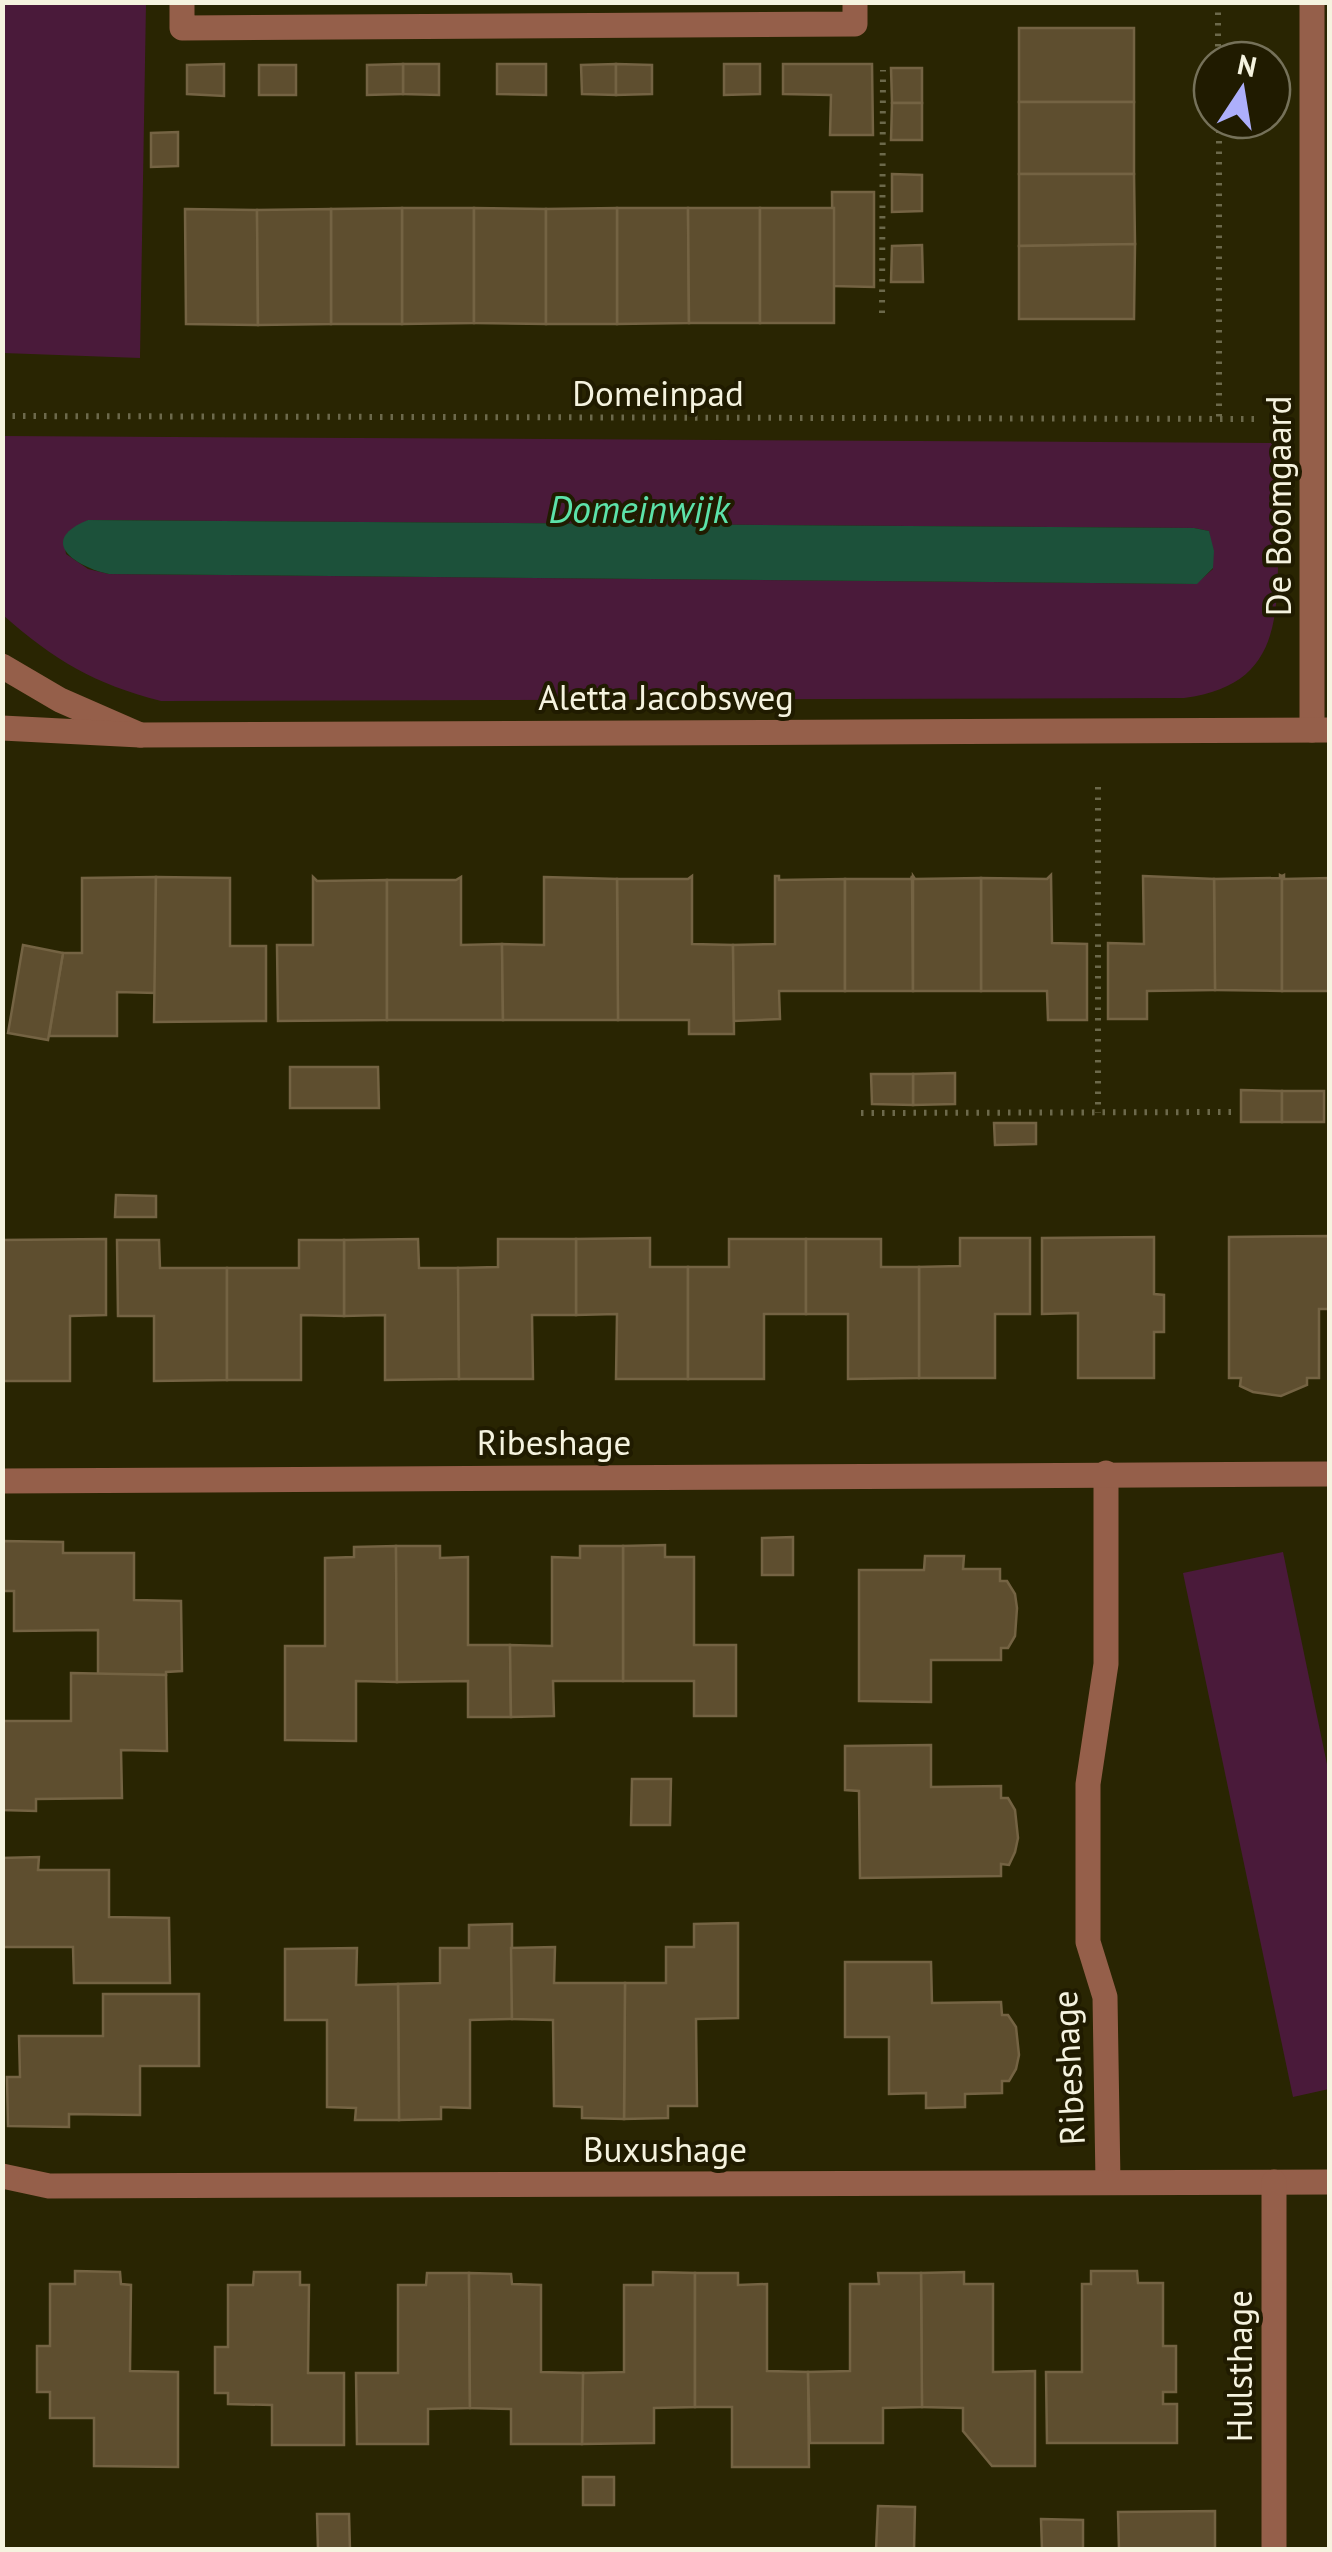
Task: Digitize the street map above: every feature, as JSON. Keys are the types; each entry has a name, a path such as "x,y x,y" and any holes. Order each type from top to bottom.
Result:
{"street":[{"path":"182,2 182,28 855,13"},
{"name":"De Boomgaard","path":"1312,2 1322,282 1313,419 1321,730"},
{"path":"2,666 60,700 140,734"},
{"name":"Aletta Jacobsweg","path":"2,728 140,734 1321,730"},
{"name":"Ribeshage","path":"1106,1474 1106,1664 1088,1784 1088,1942 1105,1998 1108,2182"},
{"name":"Ribeshage","path":"2,1480 1330,1474"},
{"name":"Buxushage","path":"2,2176 49,2186 1330,2182"},
{"name":"Hulsthage","path":"1274,2182 1274,2550"}],"path":[{"path":"1218,2 1218,40"},
{"path":"855,13 883,58 882,313"},
{"path":"1218,140 1219,420"},
{"name":"Domeinpad","path":"2,416 1313,419"},
{"path":"1096,730 1098,1113"},
{"path":"861,1113 1234,1112"}],"shaded area":[{"path":"3,2 146,3 140,358 3,353"},
{"path":"3,436 1277,443 1277,585 1271,632 1252,669 1235,682 1184,698 161,701 115,687 76,668 3,615","holes":["88,520 1209,531 1213,569 1196,584 109,574 88,569 66,554 65,547 71,534"]},
{"path":"88,520 1194,528 1209,531 1214,551 1213,568 1197,584 109,574 84,566 63,544 73,528"},
{"path":"1283,1552 1329,1774 1329,2089 1293,2097 1183,1573"}],"building":[{"path":"1019,28 1134,28 1134,102 1019,102"},
{"path":"224,64 224,96 187,94 187,65"},
{"path":"403,64 439,64 439,95 403,94"},
{"path":"403,64 403,94 367,95 367,65"},
{"path":"497,64 546,64 546,95 497,94"},
{"path":"616,64 616,95 582,94 581,65"},
{"path":"616,64 652,65 652,94 616,95"},
{"path":"724,64 760,64 760,94 724,95"},
{"path":"783,64 872,64 873,135 830,135 831,95 783,94"},
{"path":"259,65 296,65 296,95 259,95"},
{"path":"891,68 922,68 922,103 892,103"},
{"path":"1019,102 1134,102 1134,174 1019,174"},
{"path":"892,103 922,103 922,140 891,140"},
{"path":"178,132 178,166 151,167 151,133"},
{"path":"892,174 922,175 922,211 892,212"},
{"path":"1019,174 1134,174 1135,244 1019,246"},
{"path":"832,192 874,192 874,287 833,286"},
{"path":"402,208 474,208 474,323 402,324"},
{"path":"402,208 402,324 331,324 331,209"},
{"path":"474,208 546,209 546,324 474,323"},
{"path":"617,208 688,208 689,323 617,324"},
{"path":"617,208 617,324 546,324 546,209"},
{"path":"688,208 760,208 760,323 689,323"},
{"path":"760,208 834,208 834,323 760,323"},
{"path":"185,209 257,210 258,325 186,324"},
{"path":"331,209 331,324 258,325 257,210"},
{"path":"1135,244 1134,319 1019,319 1019,246"},
{"path":"922,245 923,282 891,282 892,246"},
{"path":"1051,875 1052,943 1087,944 1087,1020 1048,1020 1047,991 981,991 981,878 1047,879"},
{"path":"1280,875 1282,991 1215,990 1214,879"},
{"path":"1284,875 1284,879 1330,878 1330,991 1282,991"},
{"path":"692,876 692,944 733,945 734,1034 689,1034 689,1020 618,1020 617,879"},
{"path":"775,876 779,880 845,879 845,991 779,991 780,1019 734,1021 733,945 775,944"},
{"path":"912,876 913,991 845,991 845,879"},
{"path":"913,876 981,878 981,991 913,991"},
{"path":"1143,876 1214,879 1215,990 1147,991 1147,1019 1108,1019 1108,943 1144,944"},
{"path":"156,877 156,993 117,992 117,1036 49,1036 63,953 82,953 82,878"},
{"path":"156,877 230,878 230,946 266,946 266,1021 154,1022"},
{"path":"313,877 317,881 387,880 387,1020 278,1021 277,945 313,945"},
{"path":"461,877 461,945 502,944 503,1020 387,1020 387,880"},
{"path":"544,877 617,879 618,1020 503,1020 502,944 544,945"},
{"path":"23,945 63,953 48,1040 8,1033"},
{"path":"290,1067 378,1067 379,1108 290,1108"},
{"path":"955,1073 955,1104 913,1105 913,1074"},
{"path":"871,1074 913,1074 913,1105 872,1104"},
{"path":"1241,1090 1282,1091 1282,1122 1241,1122"},
{"path":"1282,1091 1324,1091 1324,1122 1282,1122"},
{"path":"994,1123 1036,1123 1036,1144 995,1145"},
{"path":"116,1195 156,1196 156,1217 115,1217"},
{"path":"1330,1236 1330,1309 1319,1309 1319,1378 1307,1378 1307,1385 1281,1396 1240,1386 1241,1378 1229,1378 1229,1237"},
{"path":"1154,1237 1154,1294 1164,1295 1164,1332 1154,1332 1154,1378 1078,1378 1078,1313 1042,1314 1042,1238"},
{"path":"650,1238 650,1267 688,1267 688,1379 616,1379 617,1314 576,1315 576,1239"},
{"path":"960,1238 1030,1238 1030,1314 995,1314 995,1378 919,1378 919,1267 960,1266"},
{"path":"106,1239 106,1315 70,1316 70,1381 2,1381 2,1240"},
{"path":"418,1239 419,1268 458,1268 459,1379 385,1380 385,1315 344,1316 344,1240"},
{"path":"498,1239 576,1239 576,1315 532,1315 533,1379 459,1379 458,1268 498,1267"},
{"path":"729,1239 806,1239 806,1314 764,1314 764,1379 688,1379 688,1267 729,1267"},
{"path":"806,1239 881,1239 881,1267 919,1267 919,1378 848,1379 848,1314 806,1314"},
{"path":"117,1240 159,1240 160,1268 227,1268 227,1380 154,1381 154,1316 118,1316"},
{"path":"299,1240 344,1240 344,1316 301,1315 301,1380 227,1380 227,1268 299,1268"},
{"path":"793,1537 793,1575 762,1575 762,1538"},
{"path":"2,1541 63,1542 63,1553 134,1553 134,1600 181,1601 182,1671 166,1675 98,1674 98,1630 14,1631 14,1591 2,1591"},
{"path":"665,1545 665,1557 694,1557 694,1645 736,1645 736,1716 694,1716 694,1681 623,1681 623,1546"},
{"path":"396,1546 397,1682 356,1681 356,1741 285,1740 285,1646 325,1646 325,1558 354,1557 354,1547"},
{"path":"396,1546 440,1546 440,1558 468,1557 468,1645 510,1645 511,1717 468,1717 468,1681 397,1682"},
{"path":"580,1546 623,1546 623,1681 553,1681 554,1716 511,1717 510,1645 552,1646 552,1557 580,1558"},
{"path":"925,1556 964,1556 963,1569 1000,1569 1000,1581 1007,1581 1015,1594 1015,1636 1008,1648 1001,1648 1001,1660 931,1660 931,1702 859,1701 859,1570 924,1570"},
{"path":"71,1673 166,1675 167,1751 121,1750 122,1798 36,1799 36,1811 2,1810 2,1721 71,1721"},
{"path":"931,1745 931,1787 1001,1786 1001,1798 1008,1798 1015,1810 1018,1838 1009,1865 1001,1864 1001,1876 860,1878 859,1791 845,1790 845,1746"},
{"path":"632,1779 671,1779 670,1825 631,1825"},
{"path":"39,1857 38,1870 109,1870 109,1917 169,1918 170,1983 74,1983 73,1947 2,1947 2,1858"},
{"path":"738,1923 738,2018 696,2019 697,2106 668,2106 668,2118 624,2119 625,1983 666,1983 666,1947 694,1947 694,1924"},
{"path":"512,1924 512,2019 470,2020 470,2108 441,2107 441,2119 399,2120 398,1984 440,1983 440,1948 469,1948 469,1925"},
{"path":"555,1947 554,1983 625,1983 624,2119 582,2118 582,2107 554,2106 553,2020 512,2019 511,1948"},
{"path":"357,1948 356,1985 398,1984 399,2120 355,2120 356,2108 327,2107 327,2020 285,2020 285,1949"},
{"path":"845,1962 931,1962 932,2003 1001,2002 1002,2015 1008,2015 1016,2027 1019,2055 1009,2081 1002,2081 1002,2093 965,2094 965,2107 926,2108 926,2093 889,2094 889,2037 845,2037"},
{"path":"103,1994 199,1994 199,2066 140,2066 140,2115 69,2114 69,2127 8,2126 7,2077 20,2077 19,2036 103,2036"},
{"path":"75,2271 120,2272 121,2284 131,2285 130,2371 178,2372 178,2467 94,2466 94,2418 50,2418 50,2392 37,2392 37,2346 50,2346 50,2284 75,2284"},
{"path":"1091,2271 1137,2271 1138,2283 1163,2283 1163,2346 1176,2346 1176,2392 1163,2392 1163,2404 1177,2404 1177,2443 1047,2443 1046,2372 1082,2372 1082,2284 1091,2284"},
{"path":"254,2272 300,2272 300,2285 309,2285 308,2373 344,2373 344,2445 272,2445 272,2405 228,2404 228,2393 215,2393 215,2347 228,2347 228,2285 253,2285"},
{"path":"653,2272 695,2273 695,2407 654,2408 654,2443 582,2444 583,2373 624,2372 624,2285 653,2285"},
{"path":"964,2272 964,2284 993,2284 993,2372 1035,2371 1035,2466 992,2466 963,2431 963,2408 922,2407 921,2273"},
{"path":"427,2273 469,2273 470,2408 428,2409 428,2444 357,2444 356,2373 398,2373 398,2285 426,2285"},
{"path":"469,2273 511,2274 512,2284 541,2285 541,2372 583,2373 582,2444 511,2444 511,2409 470,2408"},
{"path":"695,2273 738,2273 738,2285 767,2284 767,2371 808,2372 809,2467 732,2467 732,2407 695,2407"},
{"path":"878,2273 921,2273 922,2407 883,2408 883,2443 810,2443 808,2372 850,2371 850,2284 879,2284"},
{"path":"583,2477 614,2477 614,2505 583,2505"},
{"path":"878,2506 915,2507 914,2550 876,2550"},
{"path":"1215,2511 1215,2550 1119,2550 1118,2512"},
{"path":"317,2514 349,2514 350,2550 318,2550"},
{"path":"1041,2519 1083,2520 1083,2550 1042,2550"}],"water label":[{"name":"Domeinwijk","path":"639,508"}]}
